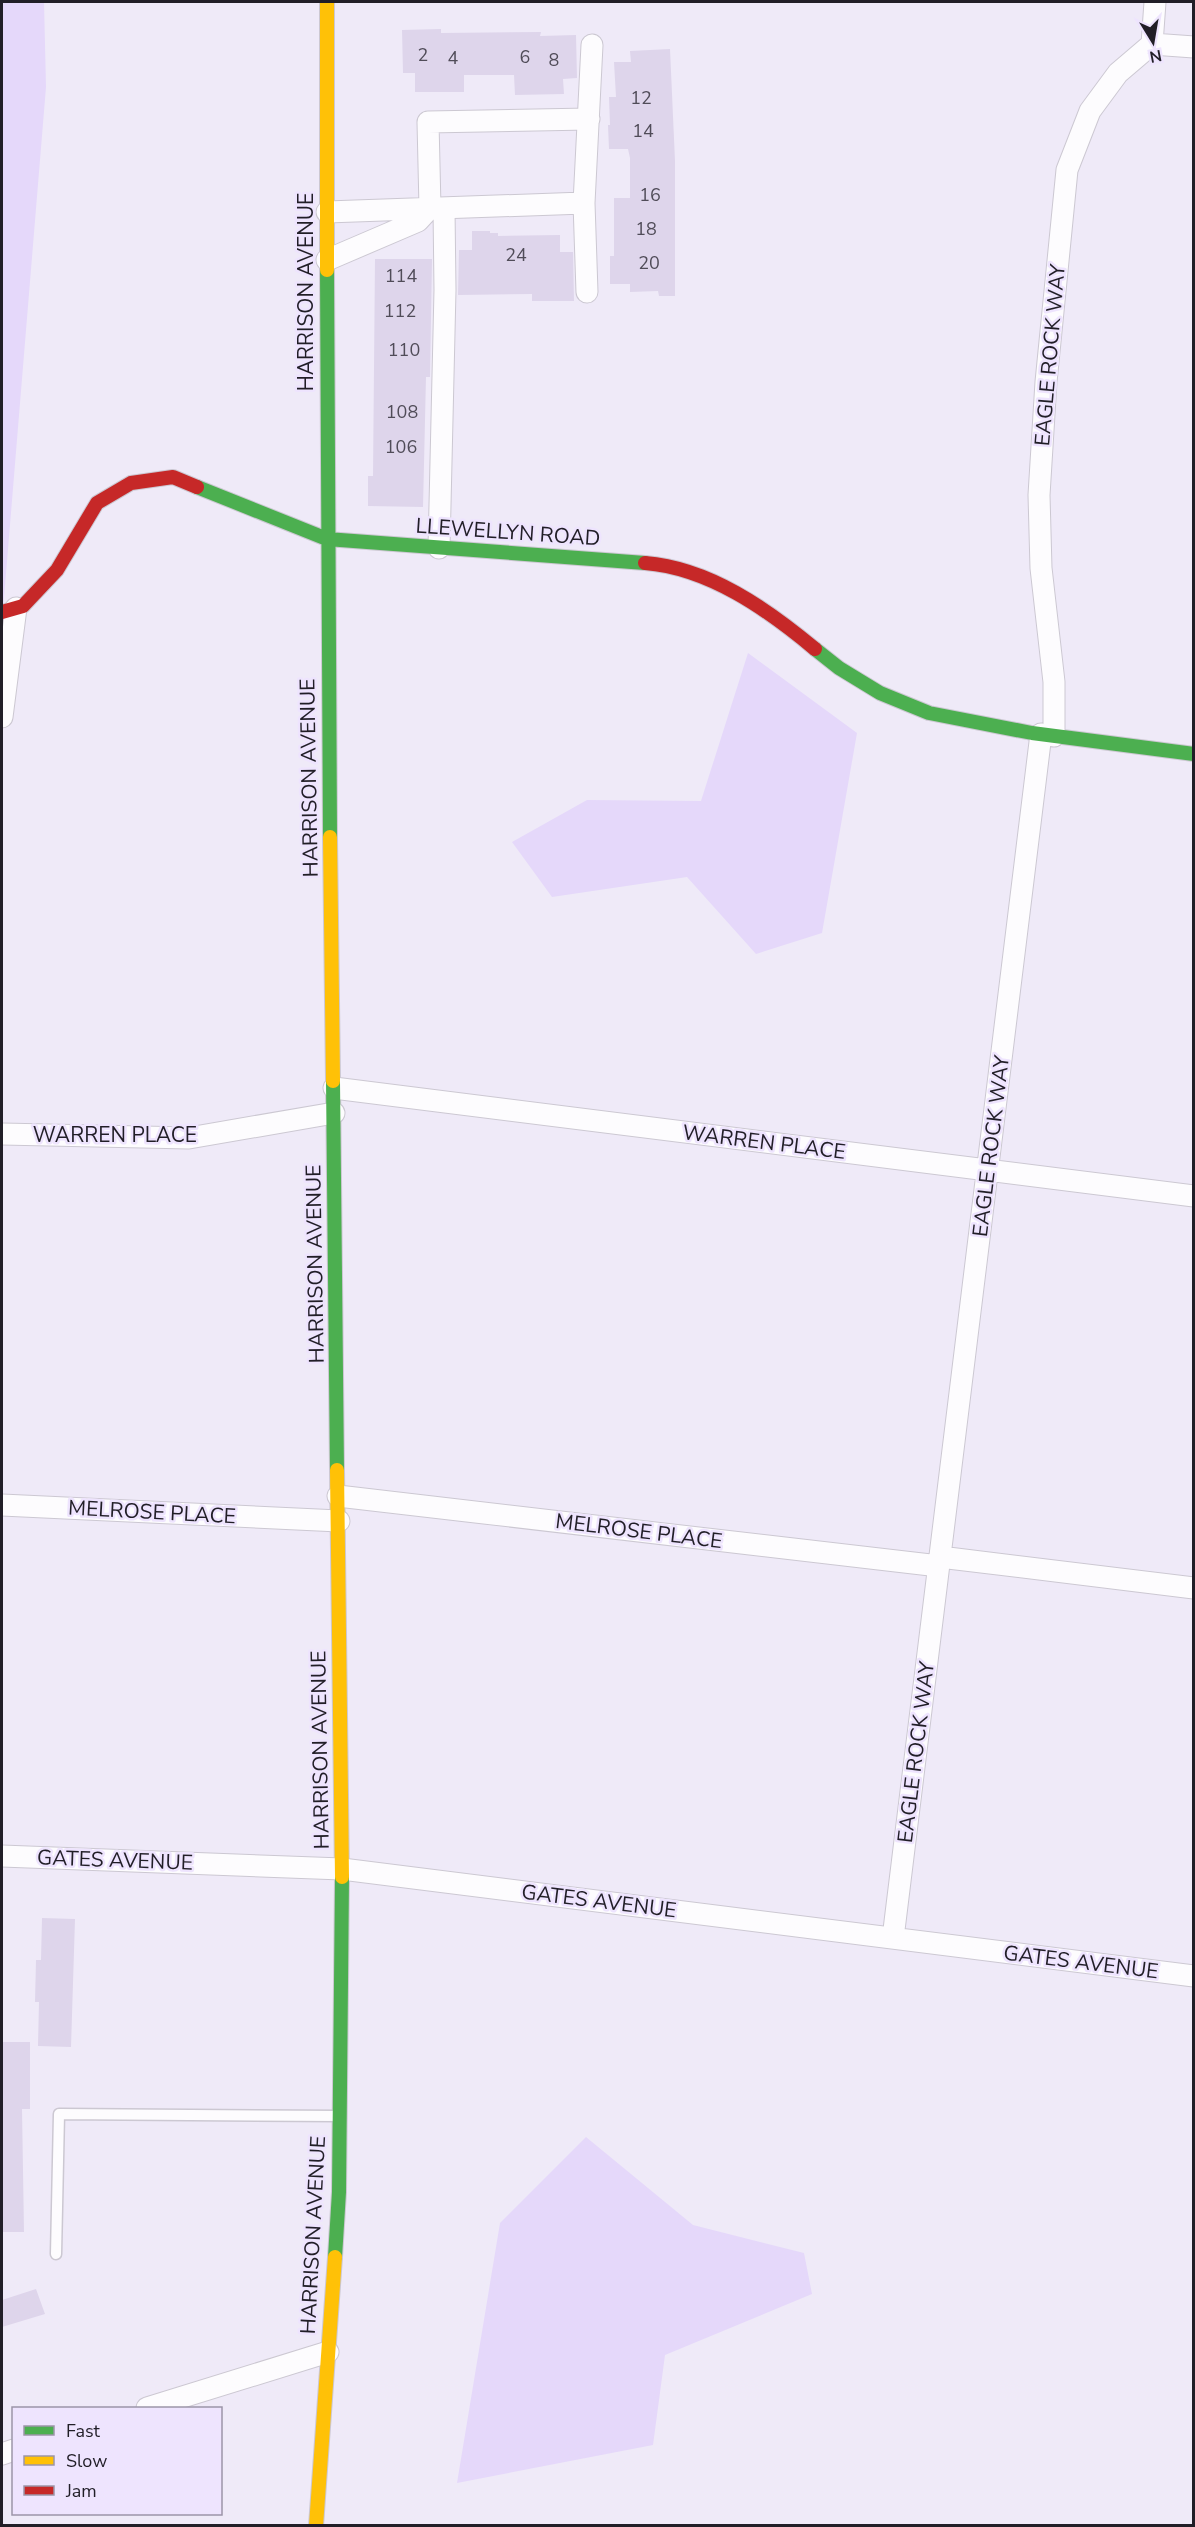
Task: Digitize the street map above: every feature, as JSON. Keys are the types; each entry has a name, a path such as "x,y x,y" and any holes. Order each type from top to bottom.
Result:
{"street":[{"name":"HARRISON AVENUE","path":"316,2526 339,2192 342,1869 327,539 327,2"},
{"path":"1155,2 1152,44 1194,46"},
{"name":"EAGLE ROCK WAY","path":"893,1938 988,1170 1054,682 1041,568 1039,495 1046,382 1067,170 1090,111 1118,73 1152,44"},
{"path":"587,292 584,203 592,45"},
{"path":"439,548 445,301 428,122 589,119"},
{"path":"327,212 584,203"},
{"path":"327,260 418,220 437,208"},
{"name":"LLEWELLYN ROAD","path":"9,610 23,606 57,570 97,503 131,483 173,477 327,539 665,565 724,587 775,616 839,668 880,693 929,712 1048,735 1194,754"},
{"path":"2,717 9,610"},
{"name":"WARREN PLACE","path":"334,1088 1194,1196"},
{"name":"WARREN PLACE","path":"2,1134 189,1138 334,1113"},
{"name":"MELROSE PLACE","path":"338,1496 1194,1588"},
{"name":"MELROSE PLACE","path":"2,1505 339,1521"},
{"name":"GATES AVENUE","path":"2,1856 342,1869 1194,1976"},
{"path":"153,2407 328,2352"}],"lane":[{"path":"56,2254 59,2114 340,2116"}],"shaded area":[{"path":"2,2 44,2 46,87 3,610 2,610"},
{"path":"748,653 857,733 822,933 756,954 687,877 552,897 512,842 587,800 701,801"},
{"path":"586,2137 693,2225 804,2253 812,2294 665,2355 653,2445 457,2483 500,2223"}],"building":[{"path":"441,29 441,33 541,32 540,36 576,35 577,78 563,79 564,94 515,95 514,75 464,75 464,92 415,92 415,73 403,73 402,30"},
{"path":"670,49 675,161 675,296 659,296 658,291 630,292 630,284 610,284 610,256 614,256 614,198 630,198 630,158 628,149 609,149 609,97 616,97 614,62 631,62 630,51"},
{"path":"472,231 490,231 490,233 498,233 498,236 560,235 560,252 573,252 574,301 532,301 532,294 458,295 459,250 472,250"},
{"path":"375,259 432,259 430,377 426,377 423,507 368,506 368,476 373,476"},
{"path":"42,1918 75,1919 71,2047 38,2046 39,2002 35,2002 36,1960 41,1960"},
{"path":"2,2042 30,2042 30,2109 22,2109 24,2232 2,2232"},
{"path":"36,2289 45,2314 2,2327 2,2300"}],"traffic: fast":[{"path":"327,270 330,837"},
{"path":"197,487 327,539 645,563"},
{"path":"815,649 839,668 880,693 929,713 1032,733 1194,754"},
{"path":"333,1081 337,1470"},
{"path":"335,2257 339,2192 342,1877"}],"traffic: slow":[{"path":"327,2 327,270"},
{"path":"330,837 333,1081"},
{"path":"337,1470 342,1877"},
{"path":"316,2526 335,2257"}],"traffic: jam":[{"path":"2,612 23,606 57,570 97,503 131,483 173,477 197,487"},
{"path":"645,563 669,566 692,573 736,593 777,619 815,649"}]}
